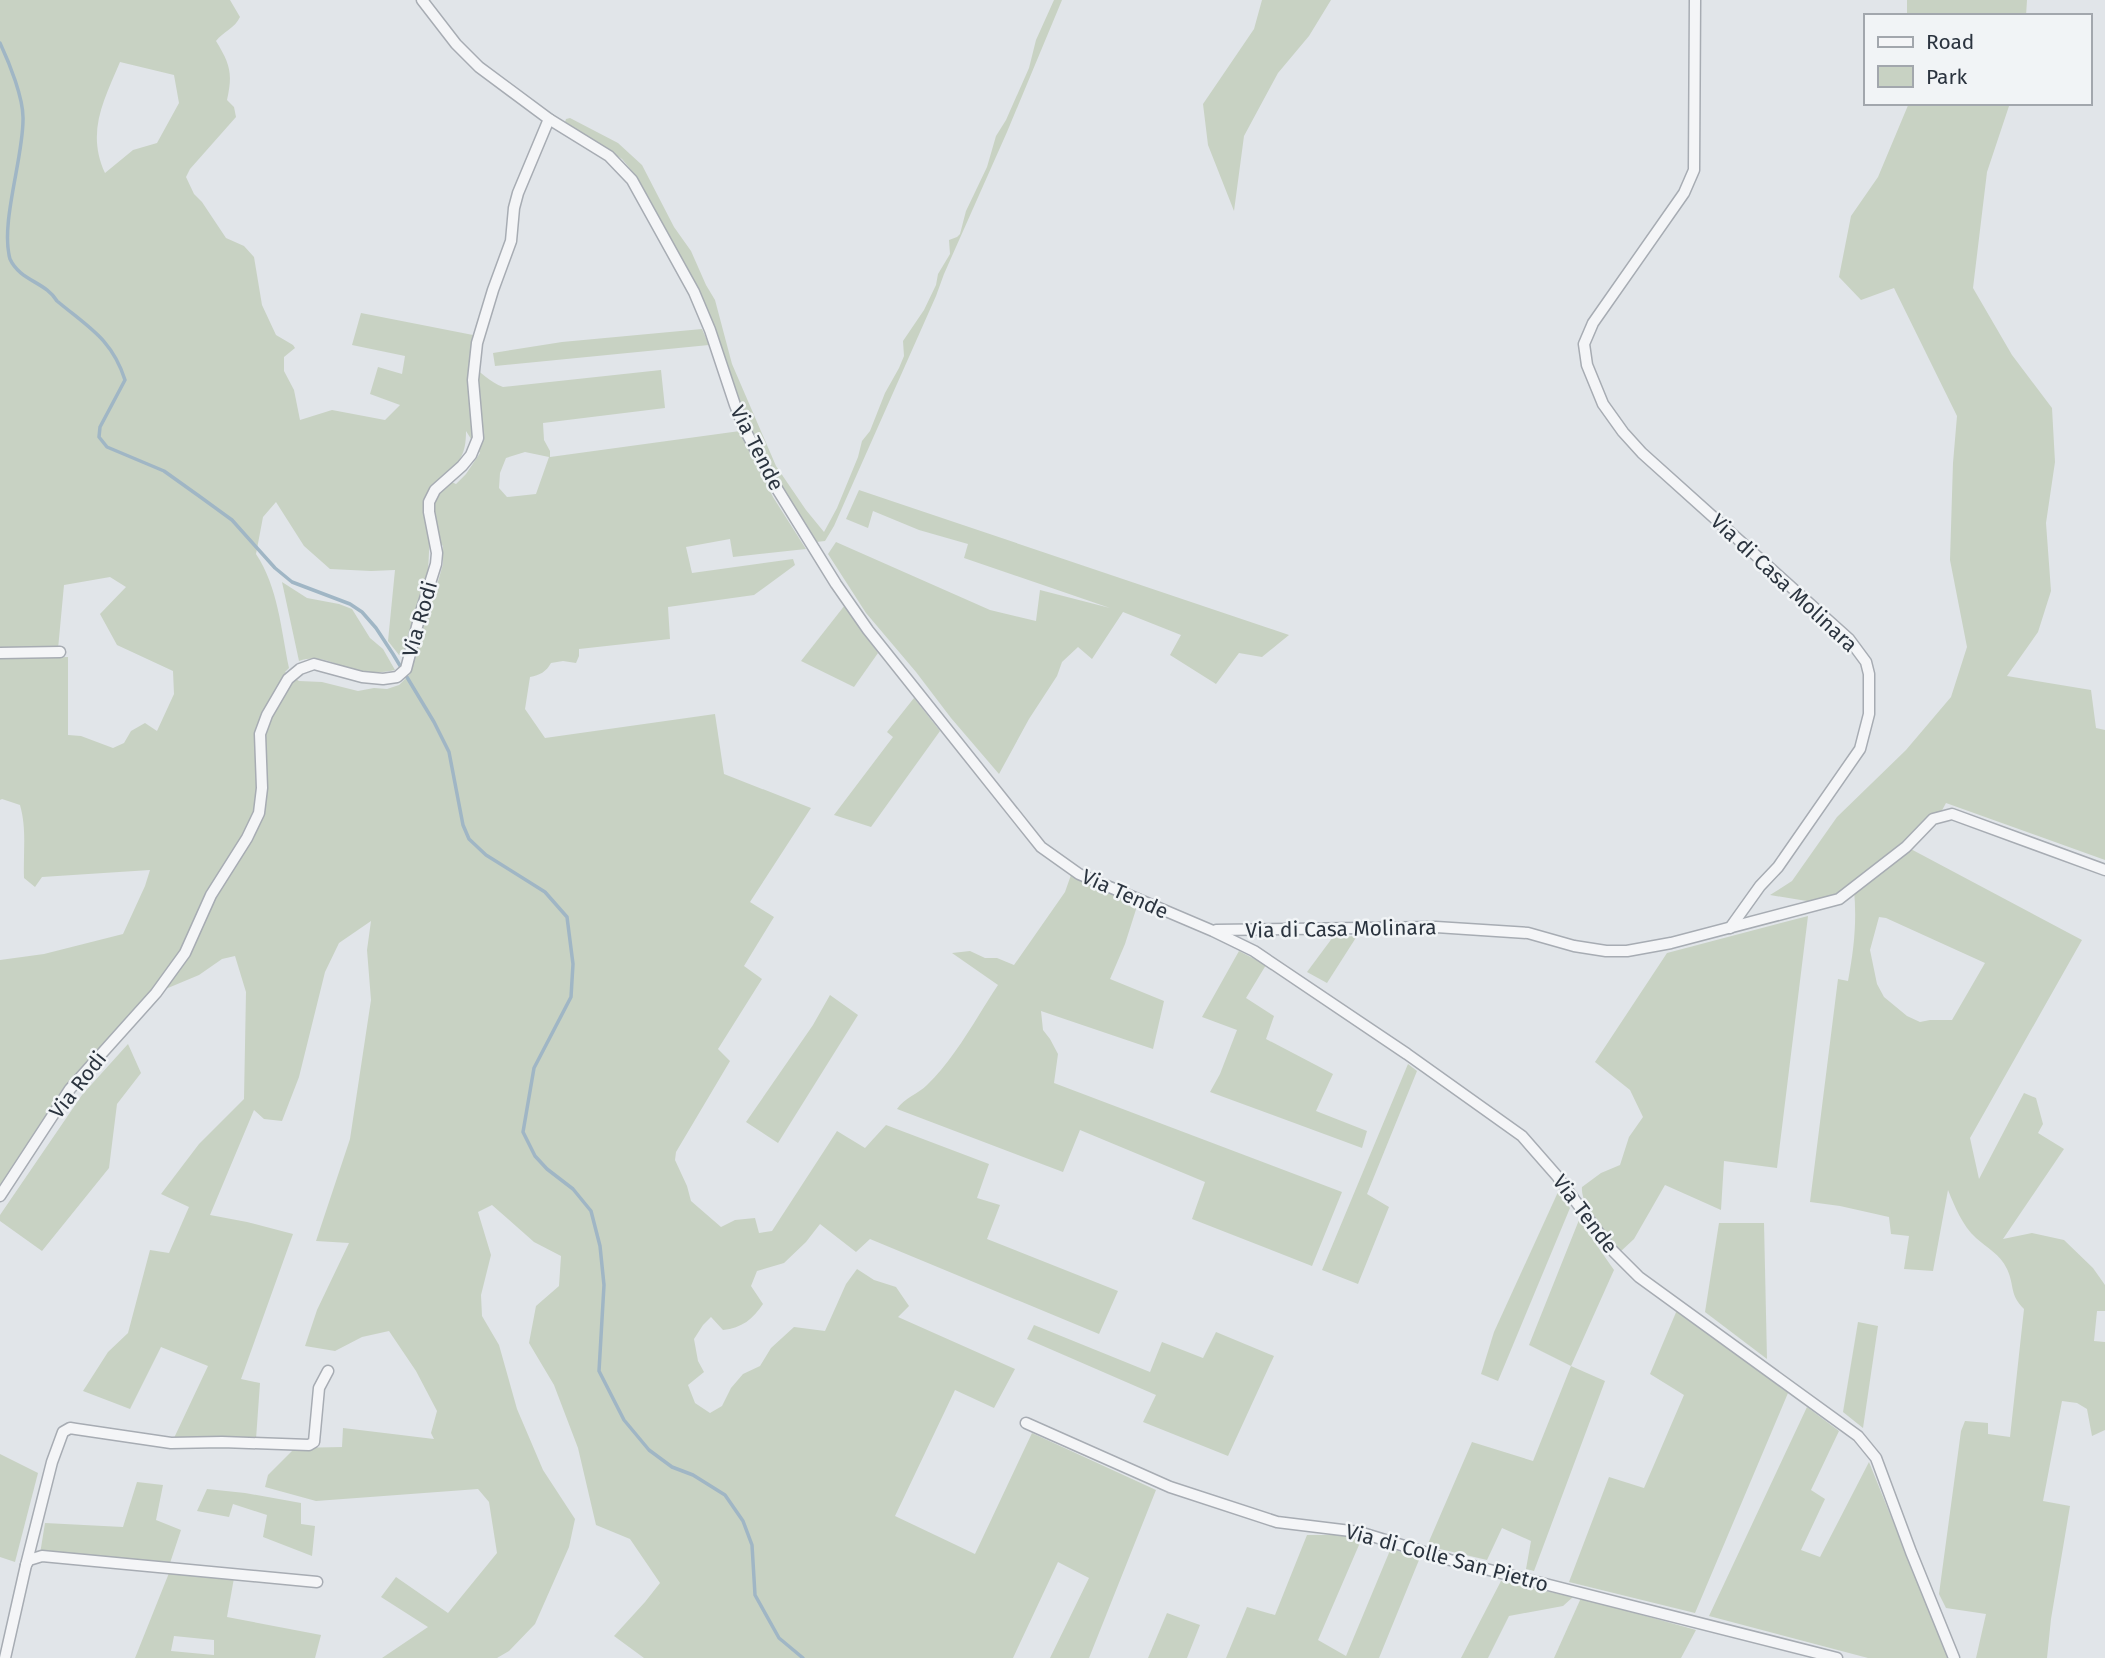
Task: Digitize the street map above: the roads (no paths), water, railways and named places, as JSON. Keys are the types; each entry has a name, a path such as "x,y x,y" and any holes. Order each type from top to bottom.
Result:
{"street":[{"name":"Via Tende","path":"422,0 472,61 500,85 549,119 609,156 632,180 694,292 744,428 777,489 868,630 1028,833 1053,857 1079,873 1213,930 1254,951 1407,1054 1522,1136 1549,1166 1610,1248 1639,1277 1858,1436 1876,1458 1954,1658"},
{"name":"Via di Casa Molinara","path":"1213,930 1436,927 1528,933 1574,946 1628,951 1730,928 1778,867 1860,749 1869,714 1870,692 1866,662 1858,650 1834,624 1642,453 1603,404 1587,365 1584,344 1593,323 1684,192 1693,170 1695,0"},
{"name":"Via Rodi","path":"0,1196 70,1089 156,993 185,953 211,895 254,827 262,788 260,734 267,715 288,679 300,669 314,664 376,679 389,679 400,675 406,669 438,553 429,502 435,490 462,467 478,438 473,380 477,343 511,241 518,194 549,119"},
{"path":"0,653 60,652"},
{"path":"1730,928 1839,899 1906,847 1933,819 1947,815 1959,816 2105,870"},
{"path":"5,1658 52,1462 63,1432 76,1429 171,1443 309,1445 314,1442 319,1388 328,1371"},
{"name":"Via di Colle San Pietro","path":"1026,1423 1170,1487 1266,1519 1300,1526 1359,1532 1450,1560 1837,1658"},
{"path":"26,1565 29,1560 42,1556 317,1582"}],"waterway":[{"path":"0,43 8,60 23,111 22,136 8,228 10,259 20,272 46,290 98,335 120,366 125,380 100,427 99,437 107,447 164,471 232,520 275,568 292,582 350,604 362,612 393,654 449,752 463,825 469,839 486,855 545,892 567,917 573,964 571,997 534,1068 523,1132 535,1156 573,1189 591,1211 600,1246 604,1285 599,1371 624,1420 649,1450 672,1467 693,1475 725,1495 743,1521 752,1545 755,1595 779,1638 803,1658"}]}
